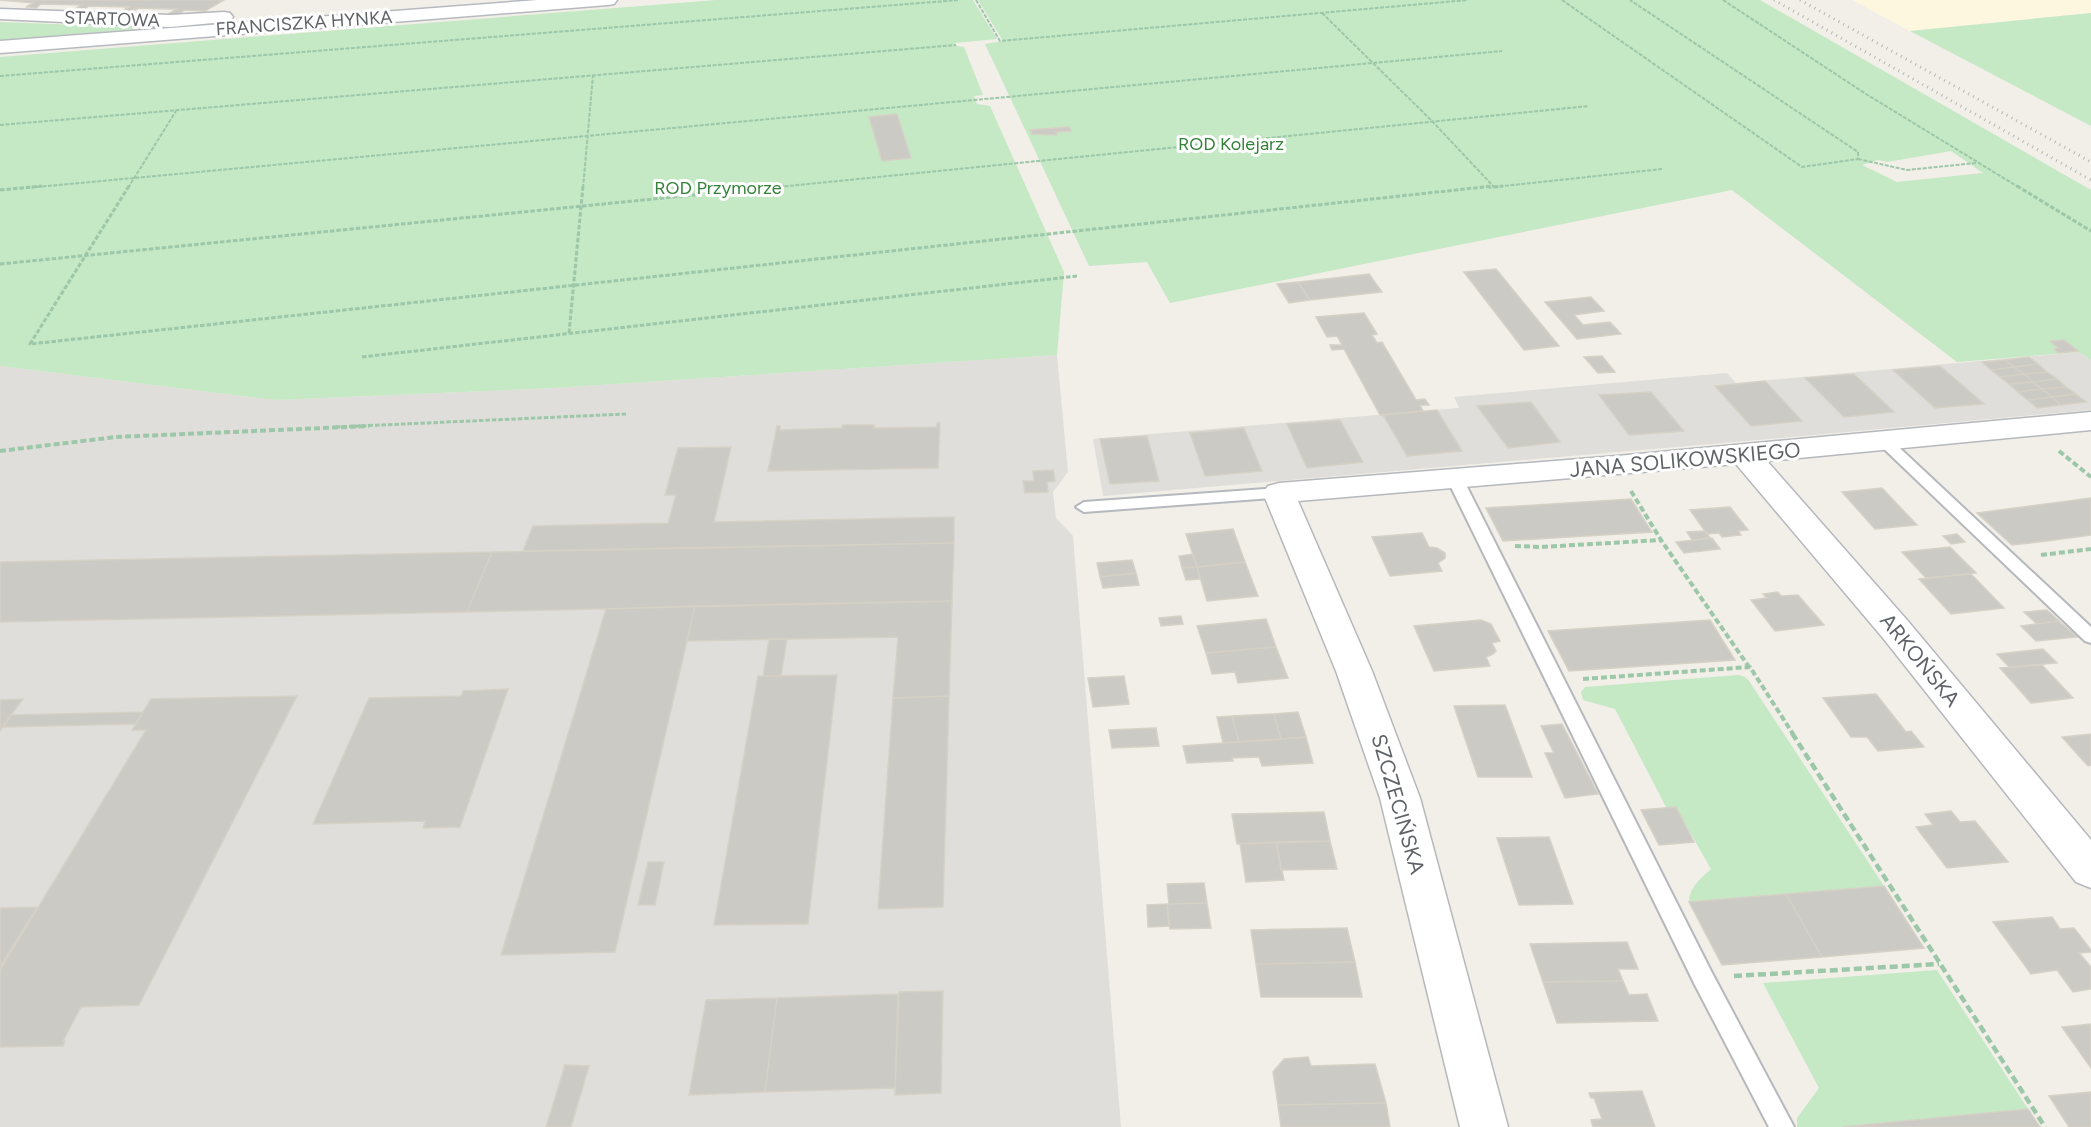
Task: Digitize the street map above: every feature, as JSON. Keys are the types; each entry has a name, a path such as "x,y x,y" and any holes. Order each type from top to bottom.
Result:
{"street":[{"path":"221,24 234,0"},
{"name":"FRANCISZKA HYNKA","path":"0,47 221,24 608,0"},
{"name":"STARTOWA","path":"0,14 221,24"},
{"name":"JANA SOLIKOWSKIEGO","path":"1279,493 1617,466 2091,421"},
{"name":"ARKOŃSKA","path":"1744,454 1895,628 2091,870"},
{"name":"SZCZECIŃSKA","path":"1279,493 1354,671 1400,798 1484,1127"}],"lane":[{"path":"1885,442 2091,637"},
{"path":"1455,479 1703,978 1782,1127"},
{"path":"1084,507 1279,493"}],"path":[{"path":"0,76 959,0"},
{"path":"976,0 1000,41 1468,0"},
{"path":"1562,0 1802,167 1858,159 1907,170 1976,163"},
{"path":"1630,0 1858,152 1858,159"},
{"path":"1723,0 1803,50 1866,94 2091,231"},
{"path":"1322,13 1432,121 1494,187"},
{"path":"0,125 956,45"},
{"path":"0,190 1502,51"},
{"path":"569,333 583,206 586,136 593,75"},
{"path":"0,264 1589,106"},
{"path":"176,111 30,344 1662,169"},
{"path":"362,357 1077,276"},
{"path":"0,451 116,437 626,414"},
{"path":"1617,466 1661,540 1750,667 2045,1127"},
{"path":"1489,545 1541,547 1661,540"},
{"path":"2010,559 2091,549"},
{"path":"1556,681 1750,667"},
{"path":"1703,978 1940,964"}],"shaded area":[{"path":"1852,0 2091,0 2091,13 1910,31"},
{"path":"2079,352 2091,360 2091,410 1735,442 1103,496 1093,439 1459,408 1454,397 1727,373 1736,383"},
{"path":"1057,355 1068,472 1053,492 1056,518 1073,536 1121,1127 0,1127 0,366 275,400 554,388"}],"green space":[{"name":"ROD Przymorze","path":"716,0 973,0 997,39 955,43 957,46 964,47 983,95 974,96 977,104 990,106 1064,272 1057,355 554,388 275,400 0,366 0,57"},
{"name":"ROD Kolejarz","path":"978,0 1760,0 2091,190 2091,360 2079,352 1957,362 1732,190 1170,303 1147,262 1089,266 985,44 1003,41","holes":["1951,151 1983,173 1897,182 1862,165 1878,160 1887,162"]},
{"path":"2091,13 2091,126 1910,31"},
{"path":"0,22 102,26 111,22 199,24 0,40"},
{"path":"1738,675 1749,681 1884,886 1689,902 1693,888 1711,869 1676,808 1667,808 1665,805 1615,709 1583,700 1581,692 1585,687"},
{"path":"1937,970 2028,1109 1842,1127 1797,1127 1797,1118 1819,1088 1763,983"}],"building":[{"path":"0,0 224,0 205,11 184,10 180,14 170,13 177,9 136,8 132,12 122,11 129,7 88,6 85,10 75,9 82,5 41,4 36,8 26,7 34,3"},
{"path":"897,114 911,158 882,161 869,117"},
{"path":"1069,127 1071,131 1056,132 1057,135 1032,134 1030,130"},
{"path":"1496,269 1559,346 1524,350 1464,272"},
{"path":"1369,274 1382,292 1310,300 1298,282"},
{"path":"1298,282 1310,300 1289,303 1277,284"},
{"path":"1591,297 1604,311 1574,315 1583,325 1610,322 1621,334 1577,339 1545,302"},
{"path":"1364,313 1377,334 1372,335 1377,343 1382,342 1416,400 1425,399 1429,405 1420,405 1423,411 1380,415 1344,349 1332,350 1330,345 1342,345 1337,336 1327,337 1316,317"},
{"path":"2064,340 2078,351 2058,353 2054,349 2058,348 2050,341"},
{"path":"1602,356 1615,372 1598,373 1584,357"},
{"path":"2029,357 2038,364 2014,367 2005,360"},
{"path":"2005,360 2014,367 1991,370 1982,362"},
{"path":"2038,364 2047,372 2024,374 2014,367"},
{"path":"1940,366 1984,404 1935,408 1893,370"},
{"path":"2014,367 2024,374 2000,377 1991,370"},
{"path":"2047,372 2057,379 2033,382 2024,374"},
{"path":"1854,374 1894,412 1844,417 1805,378"},
{"path":"2024,374 2033,382 2009,384 2000,377"},
{"path":"2057,379 2066,387 2042,389 2033,382"},
{"path":"1765,381 1802,421 1751,426 1715,386"},
{"path":"2033,382 2042,389 2018,392 2009,384"},
{"path":"2066,387 2076,394 2052,397 2042,389"},
{"path":"2042,389 2052,397 2028,400 2018,392"},
{"path":"1651,392 1684,431 1629,435 1599,395"},
{"path":"2076,394 2086,402 2061,405 2052,397"},
{"path":"2052,397 2061,405 2037,408 2028,400"},
{"path":"1531,402 1560,442 1508,448 1477,406"},
{"path":"1437,410 1462,451 1407,456 1383,415"},
{"path":"1340,420 1363,462 1307,468 1287,424"},
{"path":"937,423 940,423 938,468 768,471 777,426 780,426 780,430 842,428 843,425 874,425 874,428 937,427"},
{"path":"1244,428 1262,471 1205,476 1190,433"},
{"path":"1147,436 1159,481 1110,484 1100,439"},
{"path":"731,447 714,522 954,517 954,543 523,551 533,526 668,523 676,495 665,495 678,448"},
{"path":"1053,470 1055,481 1047,482 1048,492 1025,493 1023,481 1034,481 1033,471"},
{"path":"1882,488 1917,525 1875,529 1842,492"},
{"path":"2091,498 2091,535 2047,541 2012,545 1977,513"},
{"path":"1631,499 1652,532 1503,541 1486,508"},
{"path":"1730,507 1748,530 1738,531 1741,535 1722,537 1719,533 1707,534 1690,510"},
{"path":"1233,529 1245,562 1197,567 1186,534"},
{"path":"1705,531 1710,538 1692,540 1687,532"},
{"path":"1422,533 1429,547 1437,548 1445,553 1445,558 1438,563 1442,571 1390,576 1372,537"},
{"path":"1957,534 1965,542 1951,544 1943,536"},
{"path":"1712,538 1720,549 1684,553 1676,542"},
{"path":"954,543 952,601 467,612 492,552"},
{"path":"1950,547 1976,573 1926,578 1902,552"},
{"path":"492,552 467,612 0,622 0,562"},
{"path":"1193,554 1197,567 1182,568 1179,556"},
{"path":"1132,560 1136,573 1100,577 1097,563"},
{"path":"1245,562 1258,596 1207,601 1197,567"},
{"path":"1197,567 1200,579 1186,580 1182,568"},
{"path":"1136,573 1139,585 1103,588 1100,577"},
{"path":"1971,574 2004,608 1951,614 1919,579"},
{"path":"1778,592 1781,596 1798,595 1824,625 1775,631 1751,600 1767,598 1763,594"},
{"path":"952,601 949,696 893,698 898,637 687,641 695,606"},
{"path":"695,606 615,952 501,955 606,609"},
{"path":"2047,610 2059,621 2037,624 2024,612"},
{"path":"1181,616 1183,624 1161,626 1159,618"},
{"path":"1266,619 1276,647 1206,653 1197,626"},
{"path":"1481,620 1491,624 1500,641 1492,643 1496,651 1486,657 1490,666 1434,671 1414,626"},
{"path":"1710,620 1735,660 1569,671 1548,631"},
{"path":"2059,621 2077,637 2036,641 2021,626"},
{"path":"769,639 787,639 781,676 763,676"},
{"path":"1276,647 1288,678 1238,683 1235,672 1212,674 1206,653"},
{"path":"2043,649 2057,663 2009,667 1997,654"},
{"path":"2042,665 2073,698 2031,703 2000,668"},
{"path":"837,675 808,924 714,925 758,676"},
{"path":"1124,676 1129,704 1093,707 1088,678"},
{"path":"508,689 460,827 423,828 425,821 313,824 369,698 461,696 463,691"},
{"path":"1876,694 1906,732 1911,731 1924,747 1878,751 1867,737 1851,737 1823,698"},
{"path":"297,696 139,1005 81,1007 63,1041 65,1041 63,1046 0,1047 0,970 146,730 132,730 151,699"},
{"path":"949,696 943,907 878,909 893,698"},
{"path":"23,699 11,715 0,731 0,700"},
{"path":"1505,705 1532,777 1478,777 1454,706"},
{"path":"143,712 136,724 3,727 11,715"},
{"path":"1298,712 1306,737 1281,739 1274,714"},
{"path":"1274,714 1281,739 1239,742 1232,716"},
{"path":"1232,716 1239,742 1223,743 1217,717"},
{"path":"1562,724 1598,794 1565,798 1545,753 1554,753 1541,726"},
{"path":"1156,728 1159,746 1112,748 1109,730"},
{"path":"2091,734 2091,765 2088,766 2062,737"},
{"path":"1306,737 1313,763 1262,766 1259,757 1232,758 1233,761 1187,763 1183,746"},
{"path":"1676,807 1694,842 1659,845 1641,810"},
{"path":"1951,811 1960,822 1975,821 2008,862 1947,868 1916,827 1933,825 1925,814"},
{"path":"1324,812 1330,841 1237,844 1232,814"},
{"path":"1549,837 1573,904 1519,905 1497,838"},
{"path":"1330,841 1337,869 1281,870 1276,842"},
{"path":"1276,842 1284,880 1246,882 1240,844"},
{"path":"648,862 664,862 655,905 638,905"},
{"path":"1204,883 1207,903 1169,904 1167,884"},
{"path":"1884,886 1924,948 1822,957 1786,894"},
{"path":"1786,894 1822,957 1722,965 1689,902"},
{"path":"1207,903 1211,928 1170,929 1167,904"},
{"path":"1167,904 1169,926 1148,927 1147,905"},
{"path":"37,907 0,967 0,908"},
{"path":"2052,917 2060,929 2074,928 2091,950 2091,952 2079,953 2091,967 2091,989 2073,992 2057,970 2031,974 1993,922"},
{"path":"1347,928 1355,962 1256,964 1251,930"},
{"path":"1627,942 1638,969 1618,969 1623,981 1543,982 1530,944"},
{"path":"1355,962 1362,997 1261,997 1256,964"},
{"path":"1623,981 1629,995 1647,994 1658,1021 1557,1023 1543,982"},
{"path":"943,991 941,1093 895,1095 899,992"},
{"path":"898,994 895,1088 765,1092 777,998"},
{"path":"777,998 765,1092 689,1095 706,1000"},
{"path":"2091,1024 2091,1068 2062,1027"},
{"path":"1308,1057 1311,1066 1375,1064 1386,1103 1278,1105 1273,1072 1284,1059"},
{"path":"565,1065 589,1066 571,1127 546,1127"},
{"path":"1642,1091 1655,1127 1593,1127 1591,1120 1602,1119 1594,1098 1591,1098 1589,1093"},
{"path":"2091,1092 2091,1127 2069,1127 2049,1096"},
{"path":"1386,1103 1390,1127 1281,1127 1278,1105"},
{"path":"2028,1109 2040,1127 1842,1127"}],"railway":[{"path":"1774,0 2091,180"},
{"path":"1800,0 2091,162"}]}
